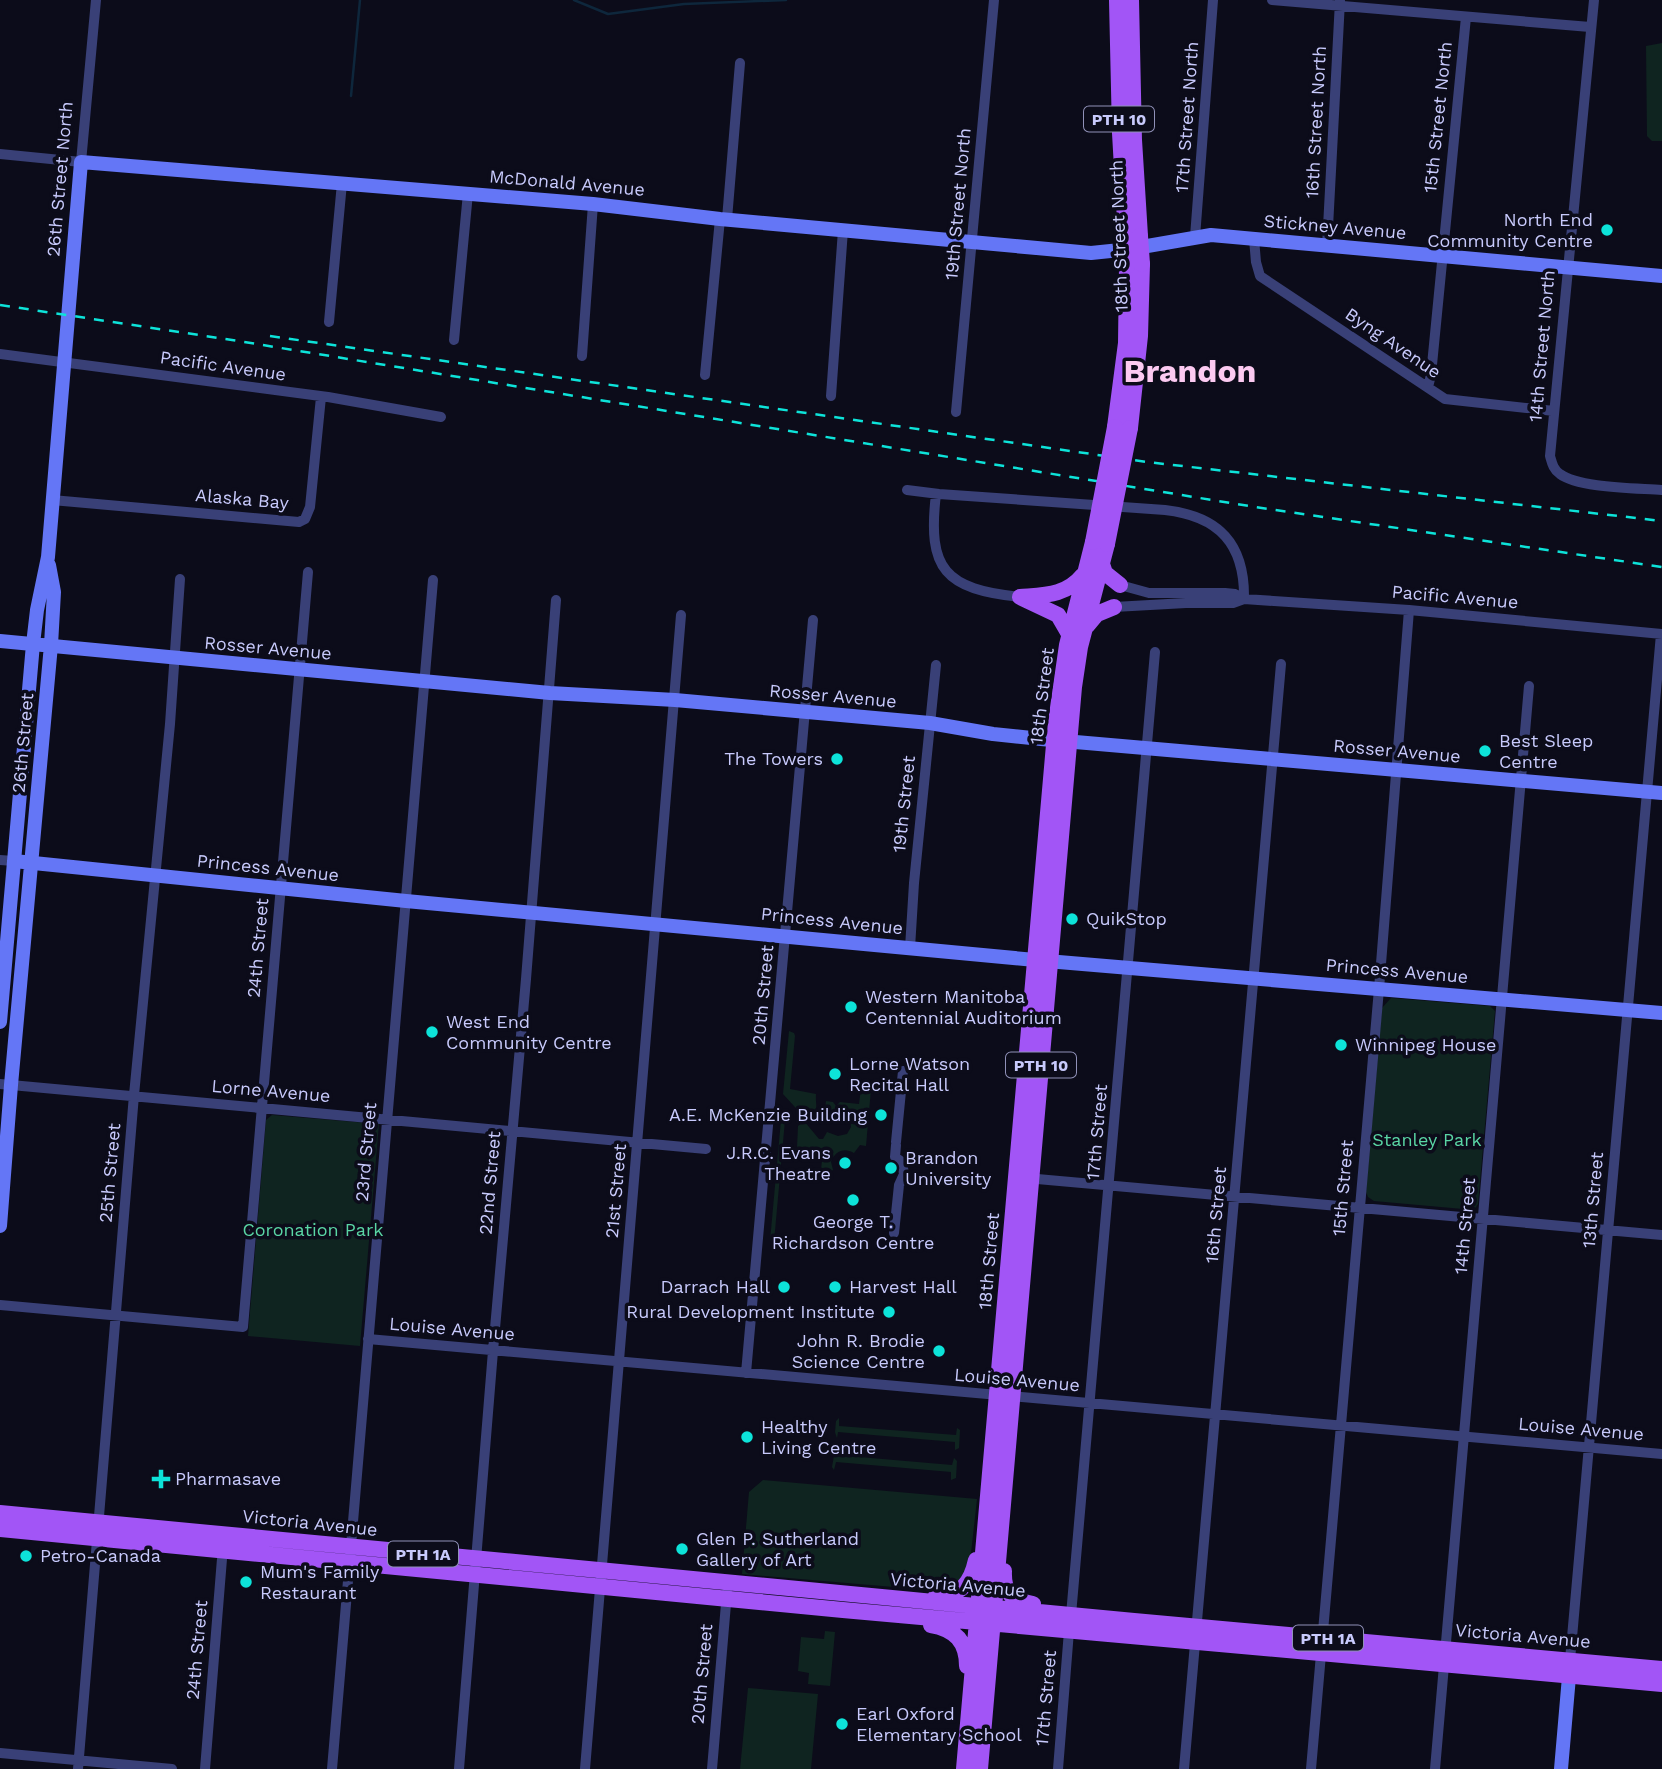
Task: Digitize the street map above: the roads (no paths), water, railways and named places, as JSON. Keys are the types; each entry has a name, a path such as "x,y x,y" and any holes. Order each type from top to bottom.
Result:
{"main road":[{"name":"18th Street North","path":"1117,0 1119,106 1134,265 1126,343 1122,427"},
{"name":"18th Street North","path":"1131,0 1132,241"},
{"name":"18th Street","path":"1077,631 1102,564 1100,543 1122,427"},
{"name":"18th Street","path":"964,1769 976,1723 986,1615 1003,1503 1005,1397 1062,741 1077,668 1077,631 1084,573 1100,543"},
{"path":"1102,564 1108,576 1120,585"},
{"path":"1020,597 1060,592 1073,586 1084,573"},
{"path":"1020,597 1058,615 1077,631 1097,614 1114,607"},
{"name":"18th Street","path":"986,1615 991,1463 1005,1397"},
{"path":"844,1602 910,1594 942,1596 963,1588 974,1567 983,1492 991,1463"},
{"path":"1003,1503 1006,1541 1003,1582 1006,1592 1024,1602 1071,1619"},
{"name":"Victoria Avenue","path":"0,1513 98,1531"},
{"name":"Victoria Avenue","path":"0,1529 98,1531 986,1615 1071,1619 1197,1634 1570,1668 1662,1684"},
{"path":"844,1602 870,1617 938,1626 953,1632 964,1644 965,1704 976,1723 992,1700 997,1657 1002,1641 1017,1633 1051,1629"},
{"name":"Victoria Avenue","path":"986,1615 1051,1629 1071,1619 1094,1617 1197,1634"},
{"name":"Victoria Avenue","path":"1570,1668 1662,1669"},
{"name":"18th Street","path":"976,1723 980,1769"}],"street":[{"name":"26th Street North","path":"64,361 96,0"},
{"name":"19th Street North","path":"956,412 994,0"},
{"name":"17th Street North","path":"1195,237 1213,0"},
{"path":"1272,0 1590,27"},
{"name":"14th Street North","path":"1594,0 1550,456 1553,467 1568,479 1578,482 1662,489"},
{"name":"16th Street North","path":"1327,246 1340,4"},
{"name":"15th Street North","path":"1428,387 1466,17"},
{"path":"705,375 740,63"},
{"name":"McDonald Avenue","path":"0,154 593,204 724,219 1091,253 1132,241"},
{"path":"329,321 342,183"},
{"path":"454,340 468,193"},
{"path":"582,356 593,204"},
{"path":"831,396 843,230"},
{"name":"Stickney Avenue","path":"1132,241 1211,235 1662,276"},
{"name":"Byng Avenue","path":"1254,239 1260,276 1445,399 1555,411"},
{"name":"Pacific Avenue","path":"0,354 321,397 441,417"},
{"name":"26th Street","path":"0,1023 7,860 37,610 48,556 64,361"},
{"name":"Alaska Bay","path":"52,500 299,522 309,514 321,397"},
{"path":"907,490 1164,510 1199,518 1222,531 1235,550 1243,573 1244,599"},
{"path":"936,494 933,539 948,572 979,592 1020,597"},
{"name":"26th Street","path":"0,1226 5,1084 32,863 51,645 54,592 48,556"},
{"name":"24th Street","path":"116,1315 243,1327 308,572"},
{"name":"25th Street","path":"79,1765 134,1095 170,724 180,579"},
{"name":"23rd Street","path":"332,1769 433,580"},
{"name":"Pacific Avenue","path":"1120,585 1149,593 1225,593 1244,599"},
{"name":"Pacific Avenue","path":"1114,607 1233,603 1244,599 1409,610 1662,634"},
{"name":"22nd Street","path":"459,1769 556,600"},
{"name":"15th Street","path":"1311,1769 1409,610"},
{"name":"21st Street","path":"585,1769 681,615"},
{"name":"20th Street","path":"746,1374 813,620"},
{"name":"13th Street","path":"1561,1769 1628,1010 1655,792 1662,634"},
{"name":"Rosser Avenue","path":"0,641 550,693 930,723 993,734 1062,741 1655,792"},
{"name":"17th Street","path":"1058,1769 1149,747 1155,652"},
{"name":"19th Street","path":"910,948 936,664"},
{"name":"16th Street","path":"1184,1769 1281,664"},
{"name":"14th Street","path":"1435,1769 1529,686"},
{"name":"Princess Avenue","path":"7,860 281,889 1042,961 1662,1013"},
{"path":"894,1233 899,1185 905,1170 902,1162 895,1157 903,1071"},
{"name":"Lorne Avenue","path":"5,1084 706,1150"},
{"path":"1024,1178 1662,1234"},
{"path":"0,1305 116,1315"},
{"name":"Louise Avenue","path":"368,1339 1662,1454"},
{"name":"24th Street","path":"205,1769 224,1542"},
{"name":"20th Street","path":"712,1769 727,1590"},
{"path":"0,1753 79,1765 172,1769"}],"waterway":[{"path":"351,96 360,0"},
{"path":"574,0 608,14 684,4 786,0"}],"railway":[{"path":"0,305 232,340 1255,507 1662,567"},
{"path":"270,336 1147,462 1662,521"}],"place":[{"name":"North End Community Centre","path":"1607,230"},
{"name":"Best Sleep Centre","path":"1485,751"},
{"name":"The Towers","path":"837,759"},
{"name":"QuikStop","path":"1072,919"},
{"name":"Western Manitoba Centennial Auditorium","path":"851,1007"},
{"name":"West End Community Centre","path":"432,1032"},
{"name":"Winnipeg House","path":"1341,1045"},
{"name":"Lorne Watson Recital Hall","path":"835,1074"},
{"name":"A.E. McKenzie Building","path":"881,1115"},
{"name":"J.R.C. Evans Theatre","path":"845,1163"},
{"name":"Brandon University","path":"891,1168"},
{"name":"George T. Richardson Centre","path":"853,1200"},
{"name":"Darrach Hall","path":"784,1287"},
{"name":"Harvest Hall","path":"835,1287"},
{"name":"Rural Development Institute","path":"889,1312"},
{"name":"John R. Brodie Science Centre","path":"939,1351"},
{"name":"Healthy Living Centre","path":"747,1437"},
{"name":"Pharmasave","path":"161,1479"},
{"name":"Glen P. Sutherland Gallery of Art","path":"682,1549"},
{"name":"Petro-Canada","path":"26,1556"},
{"name":"Mum's Family Restaurant","path":"246,1582"},
{"name":"Earl Oxford Elementary School","path":"842,1724"}],"district":[{"name":"Brandon","path":"1190,371"}],"park label":[{"name":"Stanley Park","path":"1427,1140"},
{"name":"Coronation Park","path":"313,1230"}]}
